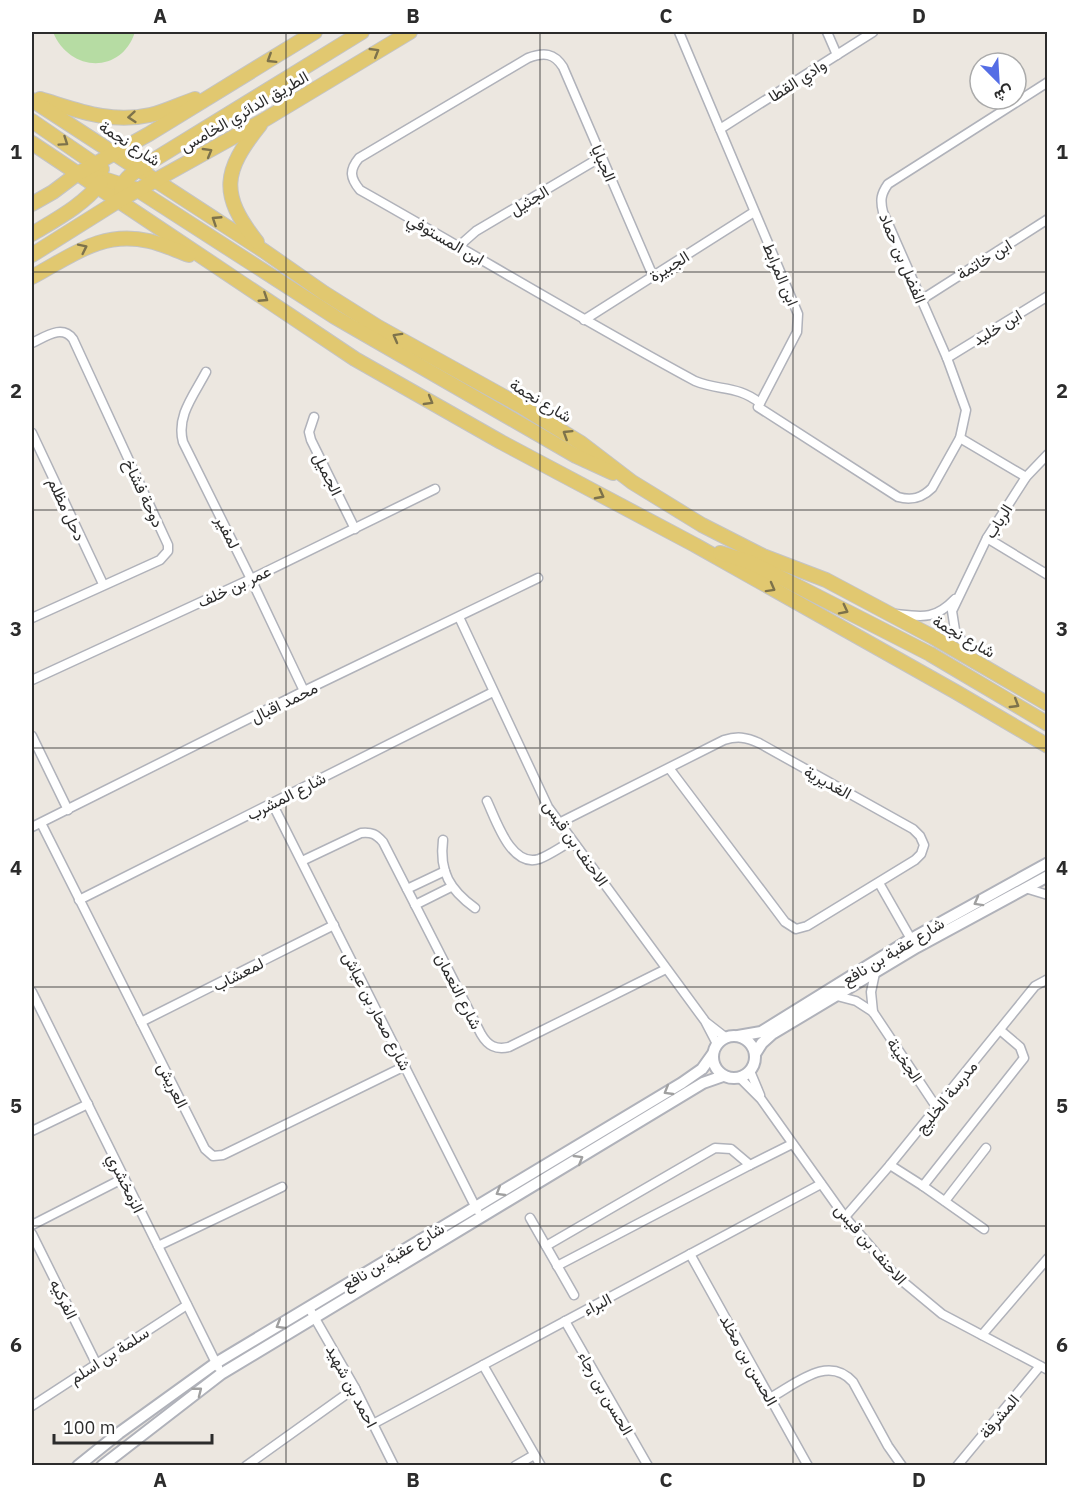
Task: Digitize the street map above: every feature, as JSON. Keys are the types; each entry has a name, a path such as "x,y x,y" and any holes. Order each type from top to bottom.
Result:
{"main road":[{"name":"الطريق الدائري الخامس","path":"32,234 70,210 101,176 113,153 228,87 315,32"},
{"path":"32,143 77,174 130,176 362,32"},
{"name":"الطريق الدائري الخامس","path":"32,255 118,201 264,120 410,32"},
{"path":"32,98 99,117 119,118 150,115 228,87"},
{"name":"شارع نجمة","path":"32,98 113,153 130,176 157,180 324,293 378,327 519,405 581,443 633,482 702,525 751,550 826,580 976,662 1047,704"},
{"path":"264,120 240,150 230,183 238,216 264,251"},
{"path":"32,121 101,176 118,201 355,359 501,442 694,545 956,692 1047,746"},
{"path":"32,204 77,174"},
{"path":"130,176 138,190 335,317 576,456 633,482"},
{"path":"118,201 130,176"},
{"path":"32,277 79,250 112,239 147,240 204,260"},
{"path":"694,545 750,562 930,654 1047,724"},
{"path":"1026,734 1047,754"}],"street":[{"name":"ابن المرابط","path":"679,32 795,306 799,324 760,403"},
{"path":"827,32 837,55"},
{"name":"وادي القطا","path":"720,129 873,32"},
{"name":"ابن المستوفي","path":"550,54 539,54 528,58 359,158 351,174 354,182 360,190 584,320 695,381 705,385 741,390 760,403"},
{"name":"الجبايا","path":"550,54 558,59 563,67 653,276"},
{"name":"الفضل بن حماد","path":"960,438 966,410 947,358 883,212 880,201 882,192 888,184 1047,82"},
{"name":"الجثيل","path":"459,246 476,231 601,157"},
{"name":"الجبيرة","path":"584,320 754,212"},
{"name":"ابن خاتمة","path":"921,300 1047,219"},
{"name":"ابن خليد","path":"947,358 1047,296"},
{"name":"دوحة فشاخ","path":"32,343 57,331 66,332 73,339 168,545 168,551 160,560 32,618"},
{"name":"لمفير","path":"206,372 182,416 181,433 187,450 304,691"},
{"path":"760,403 758,407 898,497 907,500 916,498 932,488 960,438 1026,477"},
{"name":"الجميل","path":"314,417 309,432 311,440 355,529"},
{"name":"دحل مظلم","path":"32,433 103,584"},
{"name":"الرباب","path":"976,662 962,644 952,623 952,611 987,538 1026,477 1047,454"},
{"name":"عمر بن خلف","path":"32,680 251,579 435,489"},
{"path":"987,538 1047,575"},
{"name":"محمد اقبال","path":"32,827 304,691 538,578"},
{"name":"الرباب","path":"888,613 934,615 947,608 959,594"},
{"name":"الاحنف بن قيس","path":"459,617 548,807 705,1021 718,1045"},
{"name":"شارع المشرب","path":"80,900 493,692"},
{"path":"32,736 68,810"},
{"name":"الغديرية","path":"559,823 669,768 733,737 750,739 759,743 913,830 920,836 924,846 921,854 915,860 879,884 807,926 796,929 785,922 669,768"},
{"path":"487,801 508,846 518,854 538,860 572,841"},
{"name":"شارع صحار بن عياش","path":"272,803 476,1206 477,1220"},
{"name":"العريش","path":"41,823 205,1149 213,1156 223,1155 405,1066"},
{"name":"شارع النعمان","path":"302,861 361,833 370,832 378,836 486,1042 494,1047 509,1047 666,969"},
{"path":"443,840 441,854 452,887 475,908"},
{"name":"شارع عقبة بن نافع","path":"738,1036 761,1032 911,939 1047,863"},
{"path":"407,889 445,871"},
{"name":"شارع عقبة بن نافع","path":"755,1054 772,1034 1047,876"},
{"path":"879,884 911,939"},
{"path":"415,905 452,887"},
{"path":"1025,888 1047,895"},
{"name":"لمعشاب","path":"141,1022 334,925"},
{"path":"873,1012 871,992 875,973"},
{"name":"مدرسة الخليج","path":"845,1217 938,1108 1035,986 1047,979"},
{"name":"الزمخشري","path":"32,992 219,1369"},
{"name":"الجخينة","path":"837,996 856,1001 873,1012 938,1108"},
{"path":"923,1185 1024,1058 1020,1047 1000,1030"},
{"path":"738,1036 752,1046 755,1054 754,1063 750,1071 740,1078 729,1078 717,1071 713,1063 718,1045 738,1036"},
{"name":"شارع عقبة بن نافع","path":"312,1313 476,1206 682,1083 702,1069 718,1045"},
{"name":"الاحنف بن قيس","path":"750,1071 761,1099"},
{"name":"شارع عقبة بن نافع","path":"78,1466 119,1433 219,1369 312,1313 477,1220 703,1083 723,1076"},
{"name":"الاحنف بن قيس","path":"740,1078 761,1099 845,1217 895,1275 942,1314 1044,1368"},
{"path":"32,1131 88,1104"},
{"path":"557,1266 792,1144"},
{"path":"546,1246 707,1151 723,1147 731,1149 750,1165"},
{"path":"945,1201 986,1149"},
{"path":"890,1165 923,1185 984,1230"},
{"path":"32,1225 124,1178"},
{"name":"البراء","path":"373,1424 821,1184"},
{"path":"158,1246 282,1187"},
{"path":"530,1218 574,1295"},
{"name":"الفركيه","path":"32,1234 96,1363"},
{"name":"الحسن بن مخلد","path":"690,1254 808,1466"},
{"path":"982,1335 1047,1258"},
{"name":"سلمة بن اسلم","path":"32,1406 187,1305"},
{"name":"احمد بن شهيد","path":"312,1313 355,1388 394,1466"},
{"name":"الحسن بن رجاء","path":"565,1321 648,1466"},
{"path":"483,1365 541,1466"},
{"name":"المشرفة","path":"957,1466 1044,1368"},
{"name":"شارع عقبة بن نافع","path":"102,1466 219,1369"},
{"path":"770,1398 820,1371 830,1369 847,1375 902,1466"},
{"path":"246,1466 355,1388"},
{"path":"515,1466 534,1455"}],"green space":[{"path":"53,32 135,32 128,46 119,56 95,63 82,61 71,55"}]}
